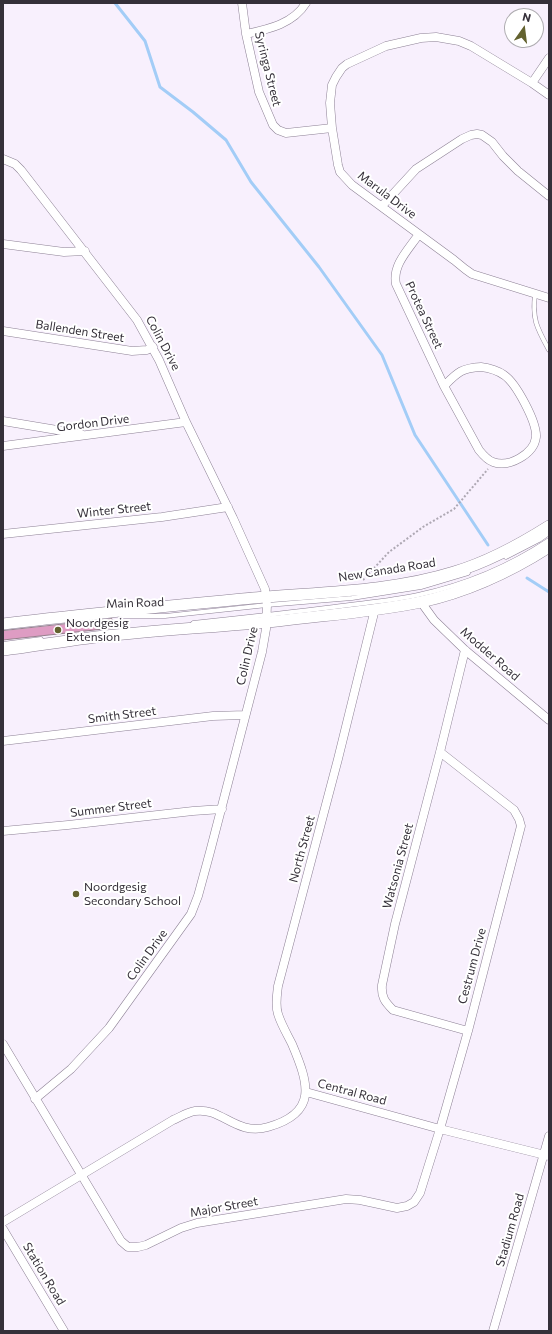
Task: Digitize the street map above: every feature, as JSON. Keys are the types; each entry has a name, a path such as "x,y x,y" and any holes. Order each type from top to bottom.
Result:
{"main road":[{"name":"New Canada Road","path":"267,601 404,583 454,572 496,556 549,526"},
{"path":"3,650 97,637 375,609 421,602 460,590 507,570 546,549"},
{"name":"Main Road","path":"3,624 110,612 267,601"}],"street":[{"name":"Syringa Street","path":"242,3 246,34 259,92 273,125 278,130 286,134 332,128"},
{"path":"246,34 285,23 306,3"},
{"name":"Marula Drive","path":"549,95 471,46 448,38 421,38 386,46 347,64 342,68 332,85 330,93 332,128 338,165 340,172 352,186 382,206 472,274 549,298"},
{"path":"532,83 549,58"},
{"path":"382,206 416,169 462,139 478,134 492,142 518,171 549,196"},
{"name":"Colin Drive","path":"3,158 15,164 22,170 137,320 153,347 186,422 228,507 265,589 267,601 265,637 262,652 222,809 198,896 191,914 109,1028 71,1069 35,1098"},
{"name":"Protea Street","path":"419,234 400,261 396,270 396,284 444,386 479,450 486,458 494,462"},
{"path":"3,244 64,252 85,251"},
{"name":"Ballenden Street","path":"3,331 132,351 147,350 153,347"},
{"path":"444,386 457,372 474,368 489,368 504,374 511,381 534,424 536,438 534,445 530,450 516,460 505,464 494,462"},
{"path":"3,420 87,436"},
{"name":"Gordon Drive","path":"3,446 186,422"},
{"name":"Winter Street","path":"3,534 162,517 228,507"},
{"name":"Modder Road","path":"421,602 434,620 465,650 549,720"},
{"name":"North Street","path":"306,1092 301,1069 292,1044 277,1012 276,1002 278,986 332,782 375,609"},
{"name":"Watsonia Street","path":"465,650 395,924 381,994 384,1002 393,1010 468,1031"},
{"name":"Smith Street","path":"3,741 213,716 245,715"},
{"name":"Cestrum Drive","path":"440,752 514,810 519,819 520,830 468,1031 440,1129"},
{"name":"Summer Street","path":"3,831 193,810 222,809"},
{"name":"Major Street","path":"3,1044 121,1241 128,1247 146,1245 181,1228 197,1223 306,1205 346,1200 360,1200 397,1208 407,1206 414,1202 420,1193 440,1129"},
{"name":"Central Road","path":"3,1222 173,1120 184,1115 195,1111 211,1112 235,1125 247,1129 263,1128 281,1123 293,1117 301,1109 306,1092 440,1129 546,1156"},
{"name":"Stadium Road","path":"493,1331 546,1156 549,1136"},
{"name":"Station Road","path":"3,1229 64,1331"}],"lane":[{"path":"535,293 534,316 537,328 549,350"},
{"name":"New Canada Road","path":"267,601 359,597 407,590 433,584 490,564 516,552 549,533"},
{"path":"189,623 266,619 418,596 475,578 528,553 549,540"},
{"name":"Main Road","path":"3,628 110,616 165,616 267,601"},
{"name":"Main Road","path":"72,635 173,624"},
{"path":"3,644 49,638"}],"path":[{"path":"354,589 389,552 423,527 454,509 494,462"}],"building":[{"path":"112,619 113,628 3,640 3,631"}],"waterway":[{"path":"115,3 145,41 160,87 226,140 251,182 319,267 382,355 415,435 488,545"},
{"path":"527,578 549,592"}],"place":[{"name":"Noordgesig Extension","path":"58,630"},
{"name":"Noordgesig Secondary School","path":"76,894"}]}
